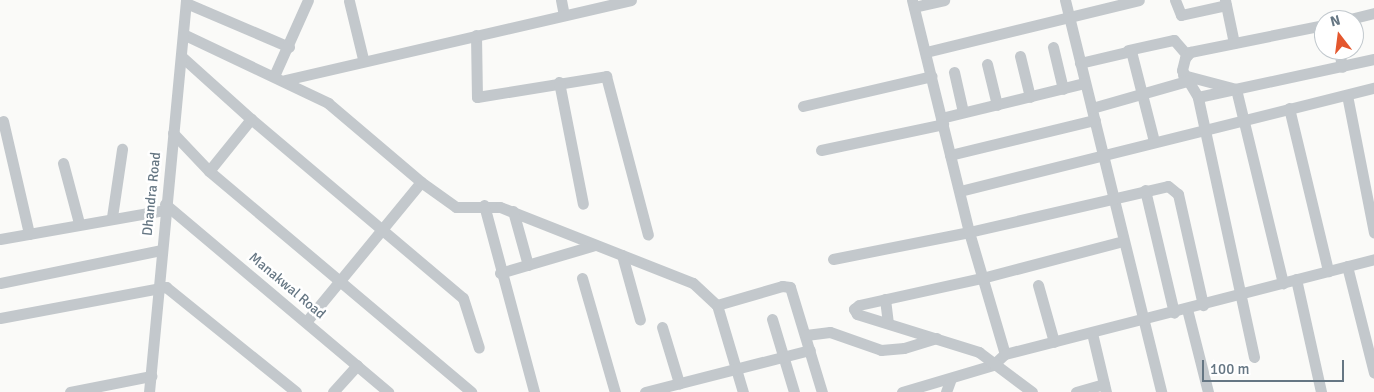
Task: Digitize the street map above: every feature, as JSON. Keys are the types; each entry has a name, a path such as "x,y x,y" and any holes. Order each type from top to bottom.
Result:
{"street":[{"path":"279,78 308,0"},
{"path":"561,0 564,15"},
{"path":"944,0 913,4 969,232 1005,354"},
{"path":"1065,0 1161,392"},
{"path":"926,52 1140,0"},
{"path":"1175,0 1181,15 1225,3 1234,43"},
{"path":"349,1 363,59"},
{"path":"279,78 625,1"},
{"path":"186,2 289,47"},
{"name":"Dhandra Road","path":"149,392 165,207 186,2"},
{"path":"1254,357 1198,98 1185,78 1183,63 1187,55 1234,43 1314,27"},
{"path":"183,34 279,78 328,103 422,182 456,207 484,205 512,211 622,256 688,280 717,305 743,392"},
{"path":"476,35 477,97 559,82 606,76 648,234"},
{"path":"1080,63 1169,40 1176,42 1187,55"},
{"path":"1052,47 1063,89"},
{"path":"1128,50 1133,56 1154,141"},
{"path":"181,56 251,119 463,298 479,348"},
{"path":"1020,56 1030,97"},
{"path":"1198,98 1374,59"},
{"path":"1341,60 1342,67"},
{"path":"987,64 997,105"},
{"path":"954,72 963,112"},
{"path":"803,106 932,76"},
{"path":"1092,108 1143,96 1185,78 1236,89"},
{"path":"559,82 583,204"},
{"path":"821,150 942,121 963,112 1085,83"},
{"path":"960,191 1204,128 1374,88"},
{"path":"1236,89 1283,283"},
{"path":"1347,95 1374,232"},
{"path":"1289,108 1328,271"},
{"path":"209,170 251,119"},
{"path":"950,155 1095,120"},
{"path":"3,121 29,234"},
{"path":"173,134 209,170 471,392"},
{"path":"112,217 122,149"},
{"path":"62,163 79,223"},
{"path":"306,322 422,182"},
{"path":"833,259 969,232 1144,190 1168,186 1178,194 1203,305"},
{"path":"1144,190 1174,313"},
{"path":"484,205 500,273 534,392"},
{"path":"0,239 165,207"},
{"name":"Manakwal Road","path":"165,207 306,322 388,392"},
{"path":"512,211 528,265"},
{"path":"1032,392 992,365 979,352 857,314 854,309 859,305 982,278 1123,241"},
{"path":"500,273 594,245"},
{"path":"0,283 161,250"},
{"path":"622,256 640,320"},
{"path":"902,392 992,365 1005,354 1174,313 1374,259"},
{"path":"1347,266 1374,373"},
{"path":"582,278 615,392"},
{"path":"1296,279 1321,392"},
{"path":"1038,285 1054,342"},
{"path":"0,318 158,286 171,288 296,392"},
{"path":"717,305 782,286 790,287 822,392"},
{"path":"886,299 888,323"},
{"path":"1188,309 1208,392"},
{"path":"772,319 794,392"},
{"path":"662,327 679,383"},
{"path":"806,335 830,332 881,350 904,348 937,338"},
{"path":"1076,392 1105,388 1092,332"},
{"path":"645,392 810,350"},
{"path":"333,392 357,365"},
{"path":"70,392 151,376"},
{"path":"946,392 951,378"}]}
